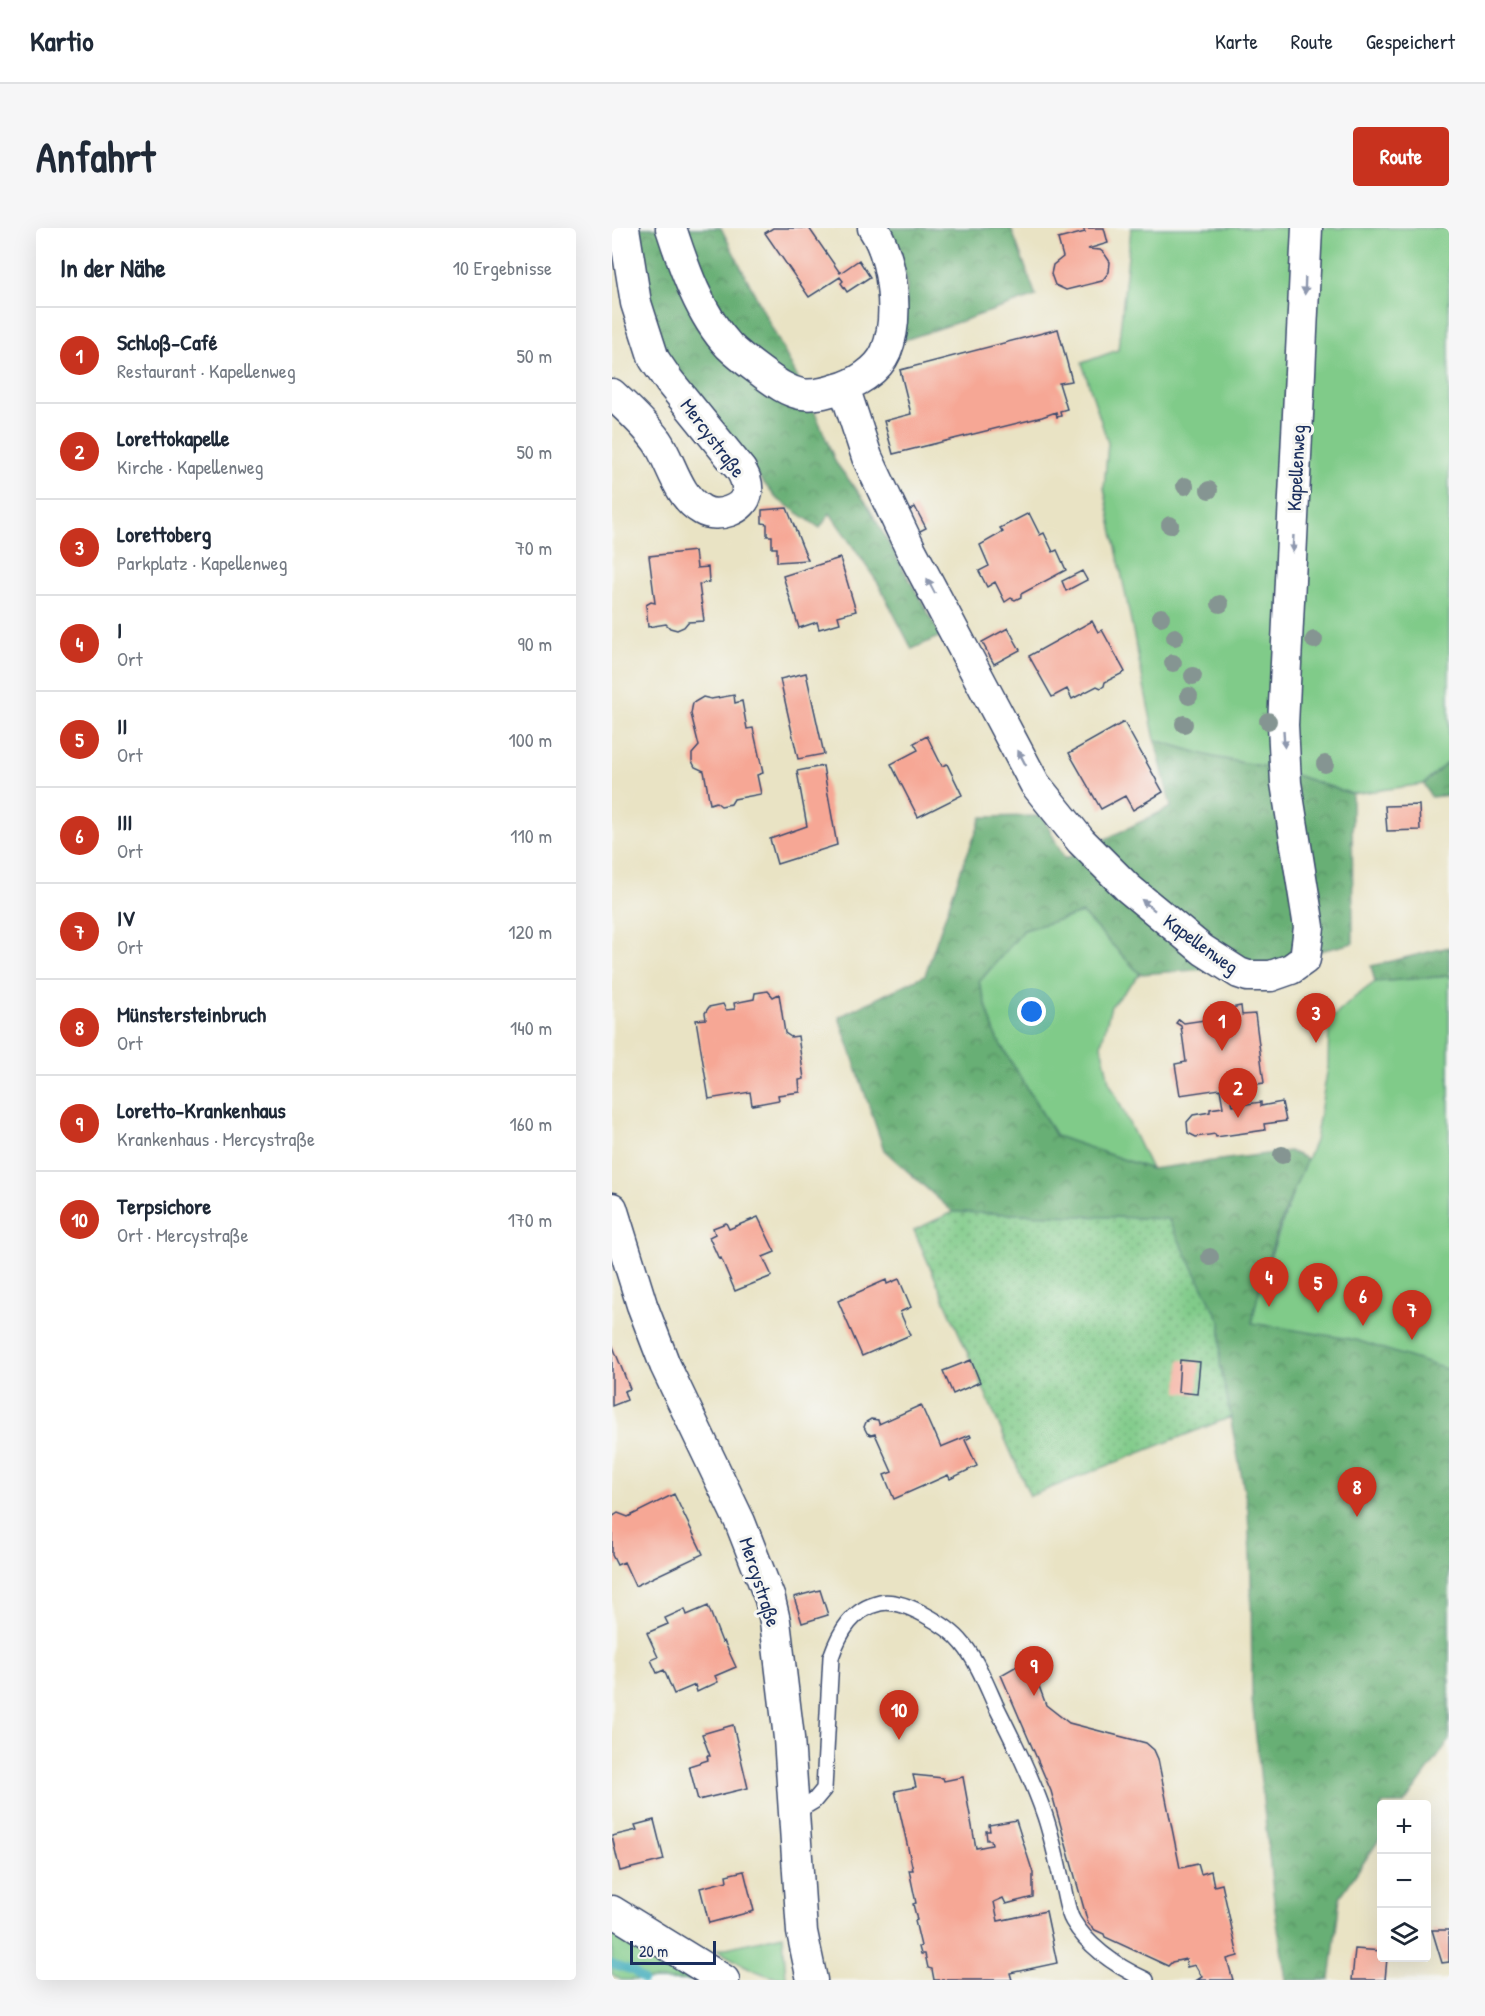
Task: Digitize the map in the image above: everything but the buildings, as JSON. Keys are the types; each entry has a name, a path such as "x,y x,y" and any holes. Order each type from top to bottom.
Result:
{"street":[{"name":"Mercystraße","path":"612,394 658,442 681,487 703,511 726,512 743,503 747,482 741,470 654,359 636,303 624,228"},
{"path":"670,228 696,293 711,322 729,346 780,386 800,394 819,395 864,378 885,354 893,326 892,287 885,254 873,228"},
{"name":"Kapellenweg","path":"844,387 867,456 911,550 1035,784 1081,841 1128,888 1203,950 1239,973 1248,976 1271,975 1291,969 1305,959 1309,927 1286,783 1283,725 1307,228"},
{"name":"Mercystraße","path":"612,1208 642,1305 666,1365 740,1522 770,1599 775,1621 789,1738 802,1932 812,1980"},
{"path":"612,1911 724,1980"}],"lane":[{"path":"794,1813 814,1801 824,1789 831,1657 837,1639 847,1623 868,1606 884,1602 895,1603 914,1610 940,1623 963,1643 980,1672 1051,1814 1071,1919 1089,1942 1128,1971 1146,1980"}],"green space":[{"path":"634,228 721,228 814,410 836,463 865,501 941,636 912,649 878,583 830,513 820,528 776,498 661,354"},
{"path":"887,228 1011,228 1036,296 902,341 907,287 901,254"},
{"path":"1131,228 1449,228 1449,761 1424,784 1352,794 1277,769 1213,757 1155,740 1104,488 1108,443 1082,363 1118,350"},
{"path":"1155,740 1213,757 1277,769 1352,794 1353,943 1265,965 1140,974 1082,913 1024,930 979,982 996,1037 1056,1136 1151,1169 1289,1151 1307,1159 1275,1239 1252,1323 1356,1340 1449,1370 1449,1741 1407,1800 1377,1800 1377,1843 1340,1897 1330,1980 1286,1980 1275,1910 1252,1700 1248,1510 1220,1364 1221,1323 1168,1219 953,1212 884,1150 839,1017 925,975 982,817 1042,816 1065,859 1171,807"},
{"path":"1449,761 1449,795 1431,797 1424,784"},
{"path":"1082,913 1140,974 1111,1006 1101,1045 1109,1081 1151,1169 1056,1136 996,1037 979,982 1024,930"},
{"path":"1449,947 1449,976 1375,982 1371,966"},
{"path":"1449,976 1449,1370 1252,1323 1258,1292 1296,1184 1315,1141 1328,1067 1329,1021 1375,982"},
{"path":"953,1212 1168,1219 1221,1323 1220,1364 1231,1417 1030,1496 914,1230"},
{"path":"612,1934 691,1980 621,1980 612,1974"},
{"path":"783,1935 786,1978 760,1973 717,1950"}],"waterway":[{"path":"612,1964 633,1971 643,1980"}],"place":[{"name":"Lorettoberg","path":"1316,1043"},
{"name":"Schloß-Café","path":"1222,1051"},
{"name":"Lorettokapelle","path":"1238,1118"},
{"name":"I","path":"1269,1307"},
{"name":"II","path":"1318,1313"},
{"name":"III","path":"1363,1326"},
{"name":"IV","path":"1412,1340"},
{"name":"Münstersteinbruch","path":"1357,1517"},
{"name":"Loretto-Krankenhaus","path":"1034,1696"},
{"name":"Terpsichore","path":"899,1740"}]}
